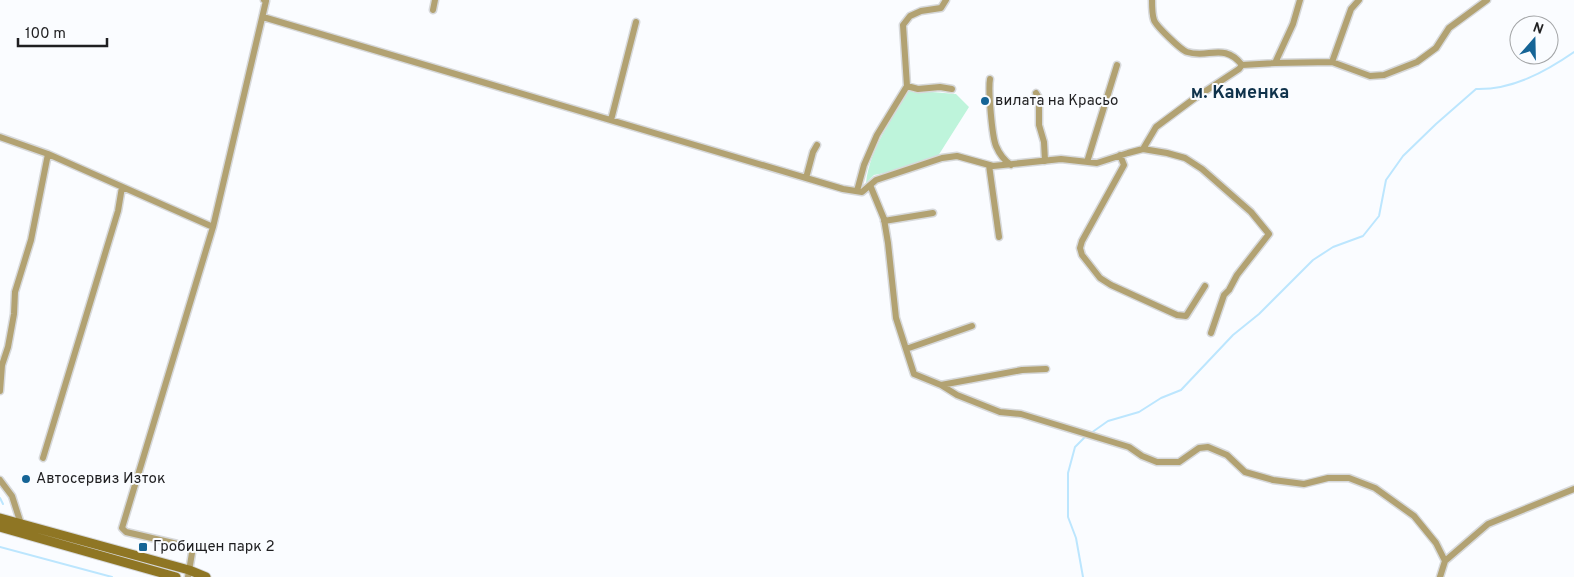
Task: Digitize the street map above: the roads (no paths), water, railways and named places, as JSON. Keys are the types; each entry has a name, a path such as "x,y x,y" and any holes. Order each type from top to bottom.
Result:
{"main road":[{"path":"0,518 188,574 206,577"},
{"path":"0,527 176,577"}],"street":[{"path":"188,574 192,554 186,546 126,532 122,528 213,227 266,0"},
{"path":"433,10 435,0"},
{"path":"857,191 864,165 877,135 906,86 903,25 910,16 941,8 946,0"},
{"path":"1152,0 1154,20 1186,52 1196,54 1218,52 1235,56 1242,65"},
{"path":"1275,63 1293,24 1300,0"},
{"path":"1332,62 1351,9 1359,0"},
{"path":"1143,150 1156,126 1194,98 1239,69 1242,65 1332,62 1370,76 1384,74 1417,62 1436,48 1449,28 1487,0"},
{"path":"263,17 843,189 862,192 876,180 942,158 957,156 989,164 1011,165 1061,159 1097,163 1143,150 1167,153 1185,158 1202,169 1251,212 1269,234 1224,295 1212,333"},
{"path":"611,120 636,22"},
{"path":"1087,162 1118,65"},
{"path":"990,79 990,99 995,144 1011,165"},
{"path":"906,86 918,89 952,88"},
{"path":"1036,93 1039,98 1039,125 1044,142 1045,161"},
{"path":"0,137 48,154 213,227"},
{"path":"806,178 813,152 817,145"},
{"path":"0,391 2,365 8,347 14,314 15,292 31,240 48,154"},
{"path":"1120,155 1124,165 1082,242 1080,248 1082,256 1100,278 1106,282 1178,315 1186,316 1205,286"},
{"path":"989,164 999,237"},
{"path":"870,185 884,221 896,318 914,374 941,385 957,395 1000,412 1021,414 1129,447 1142,456 1157,462 1179,462 1199,448 1208,447 1227,455 1245,472 1273,480 1304,484 1328,478 1348,478 1375,488 1414,516 1436,543 1446,561"},
{"path":"43,458 118,212 122,187"},
{"path":"884,221 933,213"},
{"path":"906,349 972,326"},
{"path":"941,385 1022,370 1046,369"},
{"path":"0,480 12,496 21,524"},
{"path":"1440,577 1446,561 1488,524 1574,489"}],"waterway":[{"path":"1091,433 1108,421 1139,412 1161,398 1181,390 1233,335 1259,314 1313,260 1333,247 1363,236 1379,216 1386,180 1403,156 1476,89 1489,89 1515,83 1540,73 1574,52"},
{"path":"1083,577 1076,538 1068,517 1068,473 1075,447 1085,437"},
{"path":"0,498 3,504"},
{"path":"0,547 112,577"}],"place":[{"name":"вилата на Красьо","path":"985,101"},
{"name":"Автосервиз Изток","path":"26,479"},
{"name":"Гробищен парк 2","path":"143,547"}],"district":[{"name":"м. Каменка","path":"1240,93"}]}
